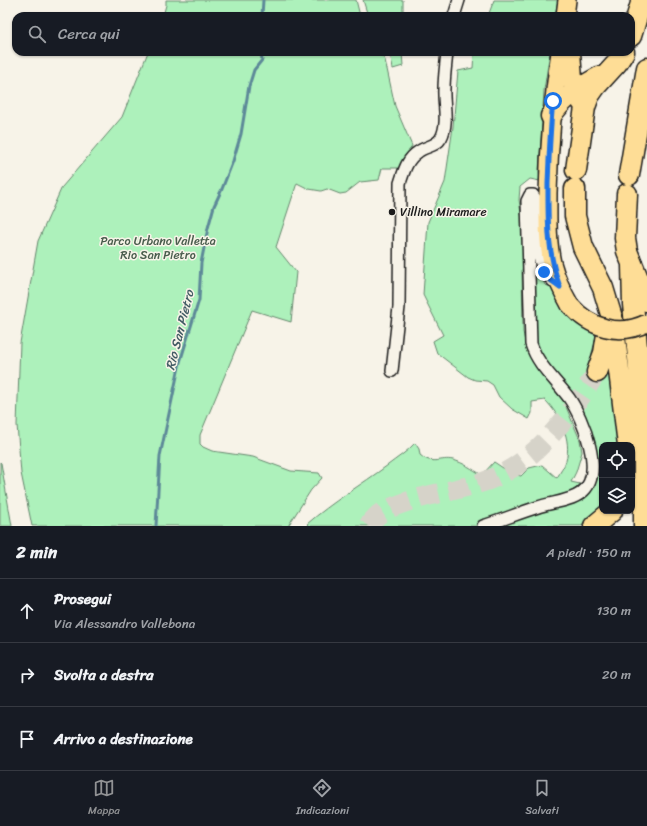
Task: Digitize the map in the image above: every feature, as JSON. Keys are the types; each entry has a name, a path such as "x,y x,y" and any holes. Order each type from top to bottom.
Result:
{"highway":[{"path":"635,23 642,0"},
{"path":"570,56 572,80 581,99 575,180 575,216 583,247 603,288 614,321 628,442"},
{"path":"551,116 560,104 581,99 610,72 621,56"},
{"path":"647,68 628,184 625,238 627,251 647,301"},
{"path":"632,265 633,304 644,440 644,526"},
{"path":"597,372 606,344 609,306"},
{"path":"594,526 608,514"}],"main road":[{"path":"566,12 567,0"},
{"path":"559,56 551,116 548,177 548,241 552,263 560,287 570,305 586,320 595,325 620,330 647,323"}],"street":[{"path":"455,12 459,0"},
{"path":"392,371 399,307 400,183 407,164 418,151 435,144 441,138 444,127 445,113 444,90 447,56"},
{"path":"483,526 580,494 586,489 592,475 591,458 583,423 568,397 540,364 531,344 527,201 530,195 533,195 537,201 538,250 540,263 549,279 560,287"}],"green space":[{"path":"166,0 356,0 359,12 164,12"},
{"path":"363,0 403,0 403,12 367,12"},
{"path":"494,0 558,0 556,12 490,12"},
{"name":"Parco Urbano Valletta Rio San Pietro","path":"146,56 382,56 385,60 395,106 412,146 402,168 382,168 379,180 360,182 346,193 340,194 327,189 321,191 309,189 297,183 276,247 296,272 291,322 252,310 200,435 200,444 212,451 253,457 291,471 319,473 322,478 311,490 288,526 32,526 21,473 17,425 20,343 38,241 62,187 122,117"},
{"path":"390,56 402,56 403,66 393,69"},
{"path":"474,56 549,56 544,90 539,171 540,181 530,179 520,187 519,200 523,227 527,240 522,271 523,332 526,347 532,361 564,402 580,440 582,452 576,472 571,482 580,484 575,489 543,509 573,504 584,499 591,492 594,484 595,473 594,452 538,351 534,319 536,266 545,285 553,287 599,333 592,352 592,373 610,366 618,442 599,442 599,514 587,524 581,526 309,526 307,524 336,501 378,472 415,443 419,449 420,455 429,460 453,460 464,464 482,475 494,462 512,474 521,476 529,468 542,465 557,478 566,461 566,436 560,420 545,400 532,402 532,413 529,419 512,409 499,397 493,385 487,381 475,380 468,377 437,353 433,341 443,335 423,295 428,222 445,182 453,127 458,71 473,68"},
{"path":"0,462 1,463 12,526 0,526"}],"waterway":[{"name":"Rio San Pietro","path":"262,12 263,0"},
{"name":"Rio San Pietro","path":"156,526 160,456 180,362 199,300 201,263 208,228 214,206 233,161 241,134 249,86 254,70 262,60 262,56"}],"tunnel":[{"path":"368,526 385,510 409,501 480,483 517,465 533,453 561,423 597,372"}],"place":[{"name":"Villino Miramare","path":"392,212"}],"route":[{"path":"544,272 549,279 560,287 555,275 548,241 548,177 553,101"}]}
